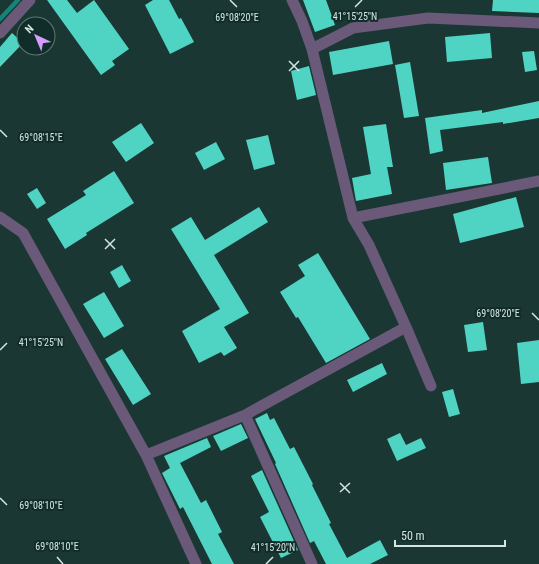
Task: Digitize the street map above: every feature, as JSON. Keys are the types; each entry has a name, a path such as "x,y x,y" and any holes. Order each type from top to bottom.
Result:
{"street":[{"path":"0,33 30,0"},
{"path":"292,0 302,21 312,49 353,218 369,245 406,326 431,386"},
{"path":"312,49 353,28 428,18 539,23"},
{"path":"353,218 538,184"},
{"path":"0,217 23,233 146,455 196,564"},
{"path":"146,455 245,415 406,326"},
{"path":"245,415 312,564"}],"building":[{"path":"47,0 67,0 77,13 94,0 129,49 112,61 115,65 101,75"},
{"path":"153,0 169,0 194,42 170,54 145,5"},
{"path":"303,0 326,0 335,25 315,32"},
{"path":"493,0 539,0 539,13 492,11"},
{"path":"12,33 16,37 16,50 0,67 0,47"},
{"path":"490,33 492,58 447,62 445,37"},
{"path":"389,41 393,64 333,75 329,52"},
{"path":"534,51 537,70 525,72 522,52"},
{"path":"410,62 419,116 404,118 395,65"},
{"path":"309,66 316,95 297,100 291,71"},
{"path":"539,101 539,118 503,124 503,122 440,130 443,151 430,154 425,118 482,110 482,113"},
{"path":"141,123 154,143 126,162 112,142"},
{"path":"386,124 393,167 387,167 392,194 356,201 352,178 371,174 363,127"},
{"path":"268,135 275,164 254,170 246,140"},
{"path":"216,142 225,159 204,170 195,153"},
{"path":"488,157 492,183 446,190 443,163"},
{"path":"114,171 134,203 86,233 87,235 65,249 47,219 86,195 83,191"},
{"path":"37,188 46,203 37,209 27,194"},
{"path":"516,197 524,227 460,243 453,214"},
{"path":"259,207 268,222 214,255 249,313 224,327 237,348 224,356 221,352 199,363 182,331 220,309 171,229 191,217 205,240"},
{"path":"318,253 370,339 326,363 298,317 296,318 280,292 305,276 298,265"},
{"path":"122,265 131,281 119,288 110,272"},
{"path":"104,292 124,326 104,338 83,304"},
{"path":"483,322 487,350 468,352 464,325"},
{"path":"539,340 539,382 521,384 517,343"},
{"path":"122,349 151,394 133,405 105,359"},
{"path":"382,363 387,374 353,392 347,380"},
{"path":"453,389 460,414 449,417 442,392"},
{"path":"267,413 270,420 274,418 290,449 294,447 331,523 329,524 347,558 380,540 388,555 370,564 326,564 314,541 310,543 275,464 276,463 255,419"},
{"path":"241,424 248,438 221,451 213,436"},
{"path":"400,433 406,445 421,438 426,448 397,461 387,439"},
{"path":"207,438 211,447 180,463 201,503 206,500 222,532 218,534 234,564 212,564 183,507 180,509 162,473 170,468 164,456"},
{"path":"262,470 298,550 281,558 260,517 269,512 251,476"}],"waterway":[{"path":"0,19 18,0"}]}
